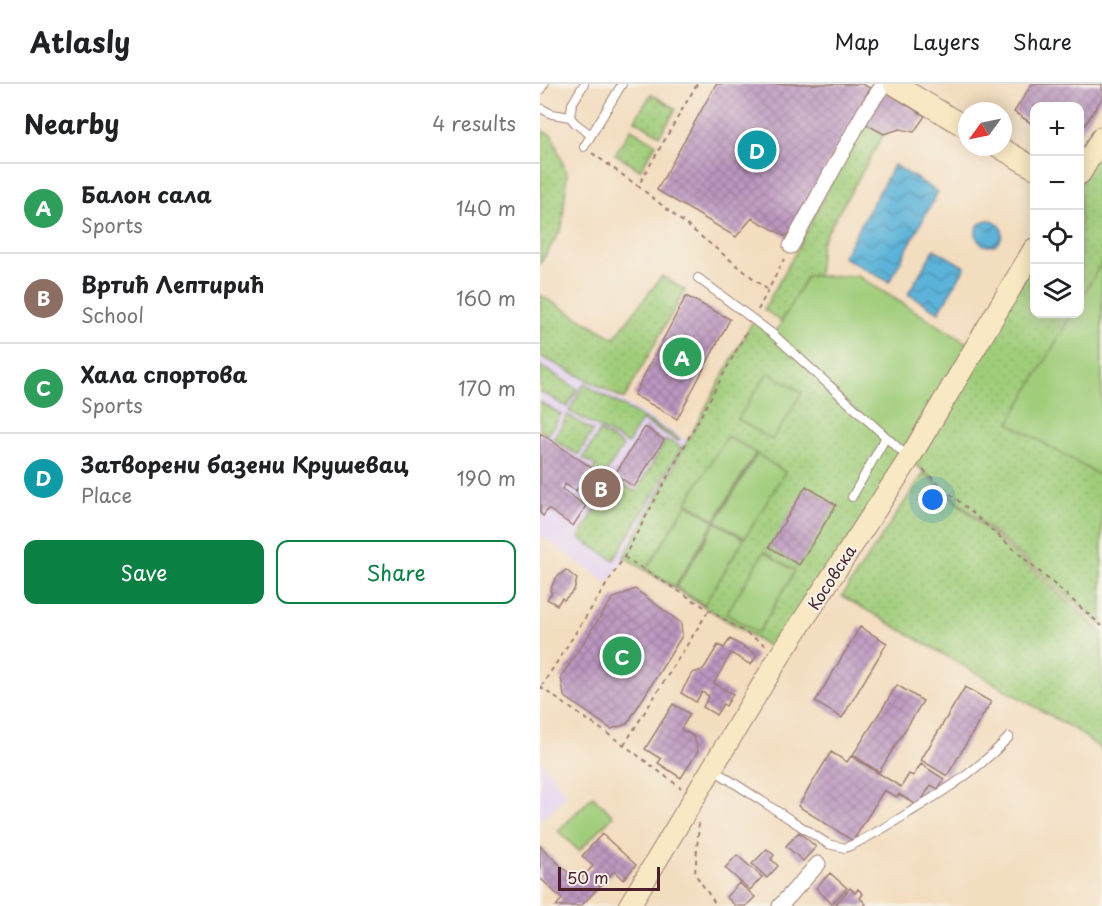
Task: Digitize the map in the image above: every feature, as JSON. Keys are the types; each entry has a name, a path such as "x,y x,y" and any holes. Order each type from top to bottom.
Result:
{"street":[{"path":"790,246 865,111 884,84"},
{"path":"894,84 958,123"},
{"path":"1084,167 1102,137"},
{"path":"1012,155 1030,165"},
{"name":"Косовска","path":"629,906 781,654 909,459 1030,257"},
{"path":"780,906 818,864"}],"lane":[{"path":"540,90 544,84"},
{"path":"584,84 572,104 570,117 574,123 591,135"},
{"path":"584,147 622,84"},
{"path":"540,108 552,114 570,117"},
{"path":"698,278 753,319 909,459"},
{"path":"852,496 886,437"},
{"path":"712,770 828,844 845,848 958,783 976,770 1009,737"}],"path":[{"path":"638,186 697,84"},
{"path":"584,147 638,186 769,291"},
{"path":"717,906 695,874 700,815 699,807 689,794 624,745 540,687 624,557 769,291 790,246"},
{"path":"909,459 1102,627"},
{"path":"624,557 781,654"},
{"path":"624,745 709,610"}],"shaded area":[{"path":"540,352 688,441 608,583 540,535"},
{"path":"540,759 567,795 540,821"}],"green space":[{"path":"651,94 676,109 660,135 635,120"},
{"path":"862,122 884,134 821,243 818,276 807,277 781,322 764,309 797,250"},
{"path":"631,129 656,144 640,170 615,154"},
{"path":"540,130 552,135 567,174 562,228 540,264"},
{"path":"1102,137 1102,626 909,459 781,654 624,557 754,319 909,458 1030,256 1030,318 1084,318 1084,167"},
{"path":"1102,262 1102,477 1009,423 1070,318 1084,318 1084,294"},
{"path":"662,276 685,290 624,399 540,356 540,295 614,338"},
{"path":"807,276 858,276 975,348 909,459 774,335"},
{"path":"540,366 578,389 567,407 542,392 540,394"},
{"path":"768,372 802,393 772,440 738,419"},
{"path":"584,384 680,439 678,441 641,420 628,444 569,411"},
{"path":"540,402 561,414 548,435 540,430"},
{"path":"568,415 593,431 578,455 553,439"},
{"path":"600,431 623,446 590,498 581,492 596,466 583,458"},
{"path":"727,436 756,453 715,520 687,502"},
{"path":"666,440 682,447 614,560 579,538 613,478 636,492"},
{"path":"757,454 785,472 745,538 716,521"},
{"path":"924,473 1102,632 1102,750 1077,731 842,596"},
{"path":"687,504 715,521 675,587 646,570"},
{"path":"716,522 744,539 704,605 676,588"},
{"path":"764,552 795,571 758,633 726,614"},
{"path":"593,796 613,816 579,851 558,831"}],"water":[{"path":"894,165 938,192 889,282 843,257"},
{"path":"989,220 998,224 1002,233 998,242 989,246 980,242 976,233 980,224"},
{"path":"934,249 965,267 939,312 908,294"}],"building":[{"path":"716,84 862,84 870,88 787,237 752,218 736,237 657,190"},
{"path":"1032,84 1102,84 1102,98 1084,127 1084,102 1030,102 1030,122 1014,112"},
{"path":"881,89 925,116 914,132 900,129 884,134 862,122"},
{"path":"686,296 730,319 677,419 634,395"},
{"path":"645,427 664,440 634,487 615,474"},
{"path":"540,433 592,468 576,491 565,484 562,489 586,506 573,526 548,509 543,516 540,513"},
{"path":"806,486 836,505 799,565 769,547"},
{"path":"566,570 577,579 574,590 564,600 562,598 557,605 547,599 552,592 550,591 555,579"},
{"path":"635,589 681,623 682,636 627,724 611,729 564,696 561,677 612,599"},
{"path":"860,627 887,643 842,718 815,702"},
{"path":"730,639 757,655 751,665 731,653 714,683 733,694 726,706 723,704 716,715 703,707 709,696 702,692 696,702 681,693 692,673 703,670 718,645 724,648"},
{"path":"897,685 923,701 879,772 853,755"},
{"path":"965,687 991,702 947,776 921,760"},
{"path":"673,704 690,714 681,729 694,737 698,751 681,778 658,763 661,759 645,749"},
{"path":"831,752 847,762 851,756 901,787 909,774 913,776 921,764 944,779 938,789 931,785 918,806 899,794 897,797 884,790 853,841 798,806"},
{"path":"799,832 816,847 803,861 786,846"},
{"path":"602,834 636,865 623,880 614,871 581,906 556,906 562,899 540,878 540,846 578,882 593,866 582,856"},
{"path":"767,849 774,855 771,859 778,866 767,878 752,864"},
{"path":"737,855 762,877 750,890 725,868"},
{"path":"830,873 847,888 832,904 816,888"},
{"path":"739,883 755,897 746,906 736,906 726,897"},
{"path":"850,888 855,893 858,889 863,894 860,898 866,904 864,906 835,905"}],"place":[{"name":"Затворени базени Крушевац","path":"757,150"},
{"name":"Балон сала","path":"682,357"},
{"name":"Вртић Лептирић","path":"601,488"},
{"name":"Хала спортова","path":"622,656"}]}
